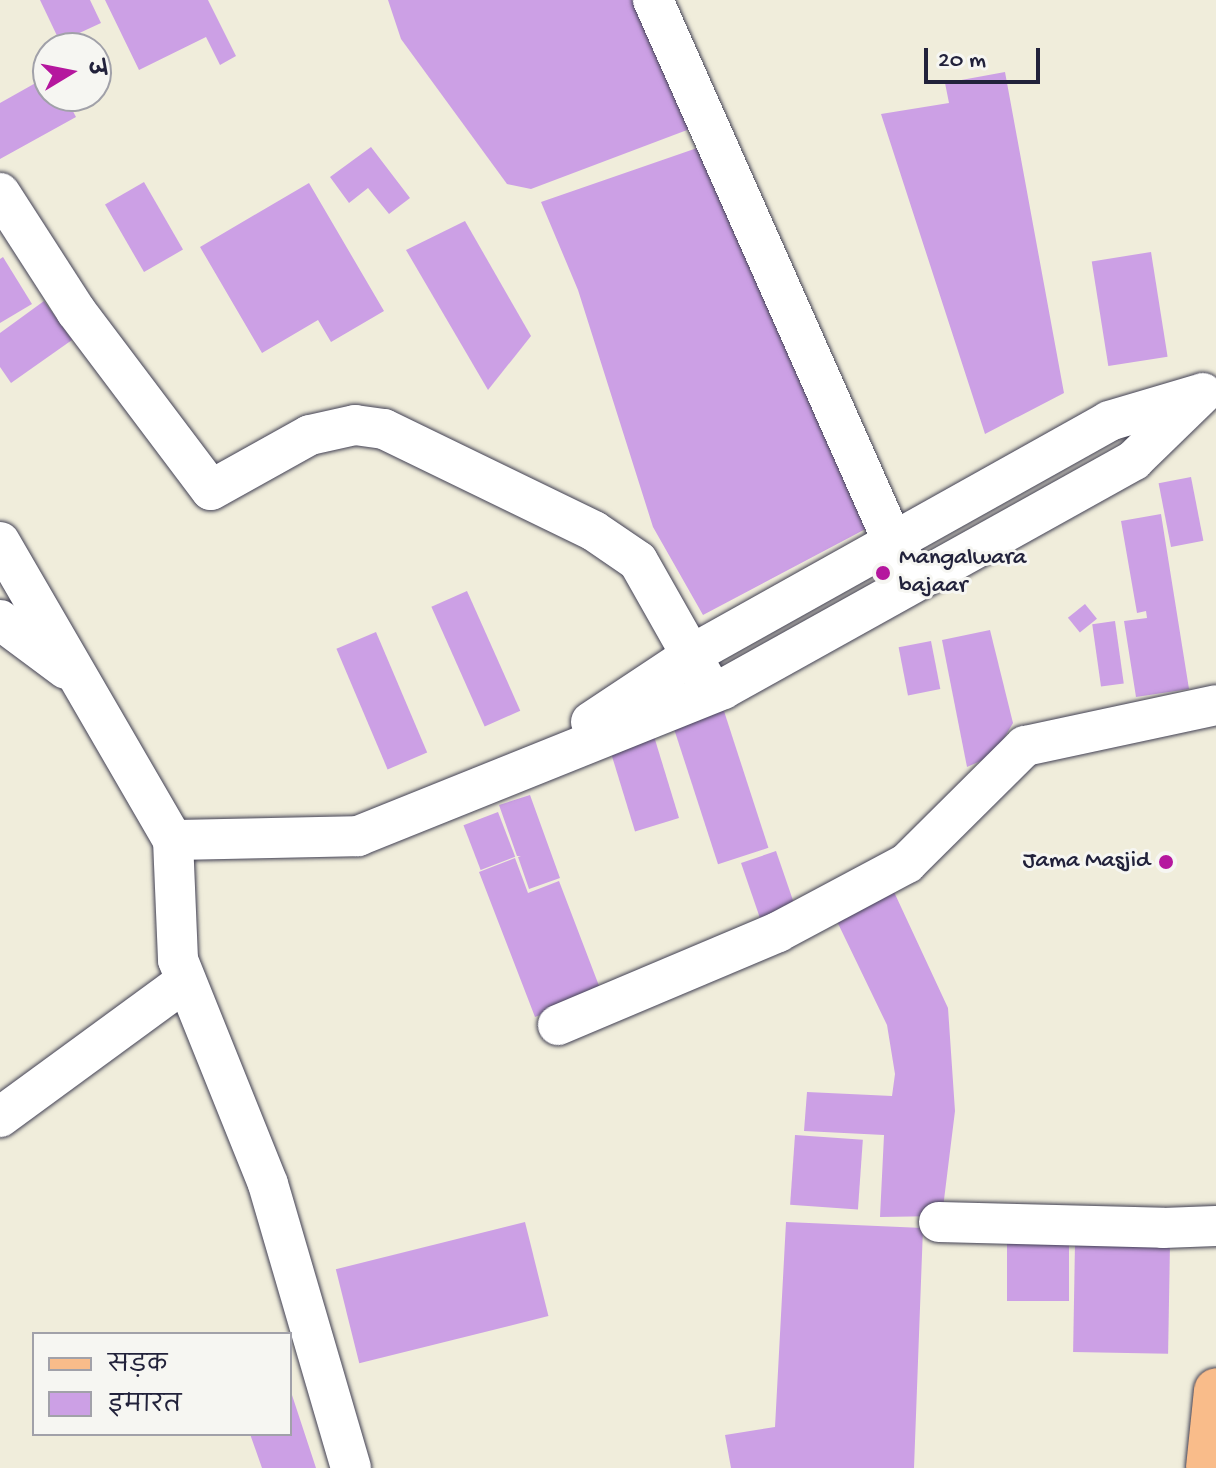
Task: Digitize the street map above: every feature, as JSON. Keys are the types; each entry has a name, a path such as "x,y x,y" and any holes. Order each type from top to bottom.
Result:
{"main road":[{"path":"1212,1451 1216,1390"}],"street":[{"path":"653,0 893,542 917,581"},
{"path":"0,193 76,311 211,490 310,435 355,425 384,429 594,531 638,561 712,692"},
{"path":"521,769 691,656 1109,421 1209,390"},
{"path":"173,840 358,836 712,692 1134,460 1209,390"},
{"path":"0,542 173,840 178,960 268,1184 351,1468"},
{"path":"0,620 79,678"},
{"path":"0,657 79,678"},
{"path":"558,1025 778,932 907,863 1025,746 1216,705"},
{"path":"0,1117 186,981"},
{"path":"939,1222 1163,1228 1216,1226"}],"building":[{"path":"40,0 90,0 101,23 82,32 55,32"},
{"path":"105,0 208,0 236,56 220,65 206,37 139,70"},
{"path":"388,0 646,0 703,124 531,189 507,184 401,39"},
{"path":"1005,72 1064,393 985,434 881,114 949,103 945,83"},
{"path":"32,85 32,112 73,112 76,117 0,159 0,103"},
{"path":"371,147 410,198 389,214 368,188 349,203 330,177"},
{"path":"700,147 875,524 703,615 653,527 578,290 541,202"},
{"path":"144,182 183,250 144,272 105,204"},
{"path":"309,183 384,311 331,342 318,320 262,353 200,247"},
{"path":"465,221 531,336 488,390 406,250"},
{"path":"1151,252 1168,357 1108,366 1092,261"},
{"path":"3,257 32,304 0,323 0,259"},
{"path":"44,301 72,340 11,383 0,367 0,333"},
{"path":"1191,477 1203,541 1171,547 1159,483"},
{"path":"1161,514 1189,689 1136,697 1124,621 1147,618 1146,611 1137,613 1121,521"},
{"path":"467,591 520,711 485,727 431,607"},
{"path":"1085,604 1097,619 1080,633 1068,618"},
{"path":"1115,621 1124,683 1101,687 1092,624"},
{"path":"990,630 1013,723 994,755 967,767 942,640"},
{"path":"376,632 427,753 388,769 336,649"},
{"path":"931,641 940,689 908,695 899,647"},
{"path":"723,708 768,848 718,864 673,724"},
{"path":"653,733 679,818 635,832 609,746"},
{"path":"530,795 560,878 529,889 518,857 521,856 517,856 499,805"},
{"path":"498,812 515,857 481,870 463,825"},
{"path":"776,851 797,912 762,924 741,863"},
{"path":"515,858 528,893 559,881 601,991 535,1017 479,872"},
{"path":"888,879 948,1008 955,1111 942,1216 880,1217 884,1135 804,1131 807,1092 892,1096 895,1074 887,1025 831,909"},
{"path":"795,1135 863,1140 858,1210 790,1205"},
{"path":"525,1222 548,1316 359,1363 336,1269"},
{"path":"786,1222 923,1228 914,1468 731,1468 725,1435 775,1427"},
{"path":"1007,1239 1069,1239 1069,1301 1007,1301"},
{"path":"1075,1243 1170,1245 1168,1354 1073,1352"},
{"path":"292,1395 316,1468 262,1468 251,1436 292,1436"}],"place":[{"name":"Mangalwara bajaar","path":"883,573"},
{"name":"Jama Masjid","path":"1166,862"}]}
